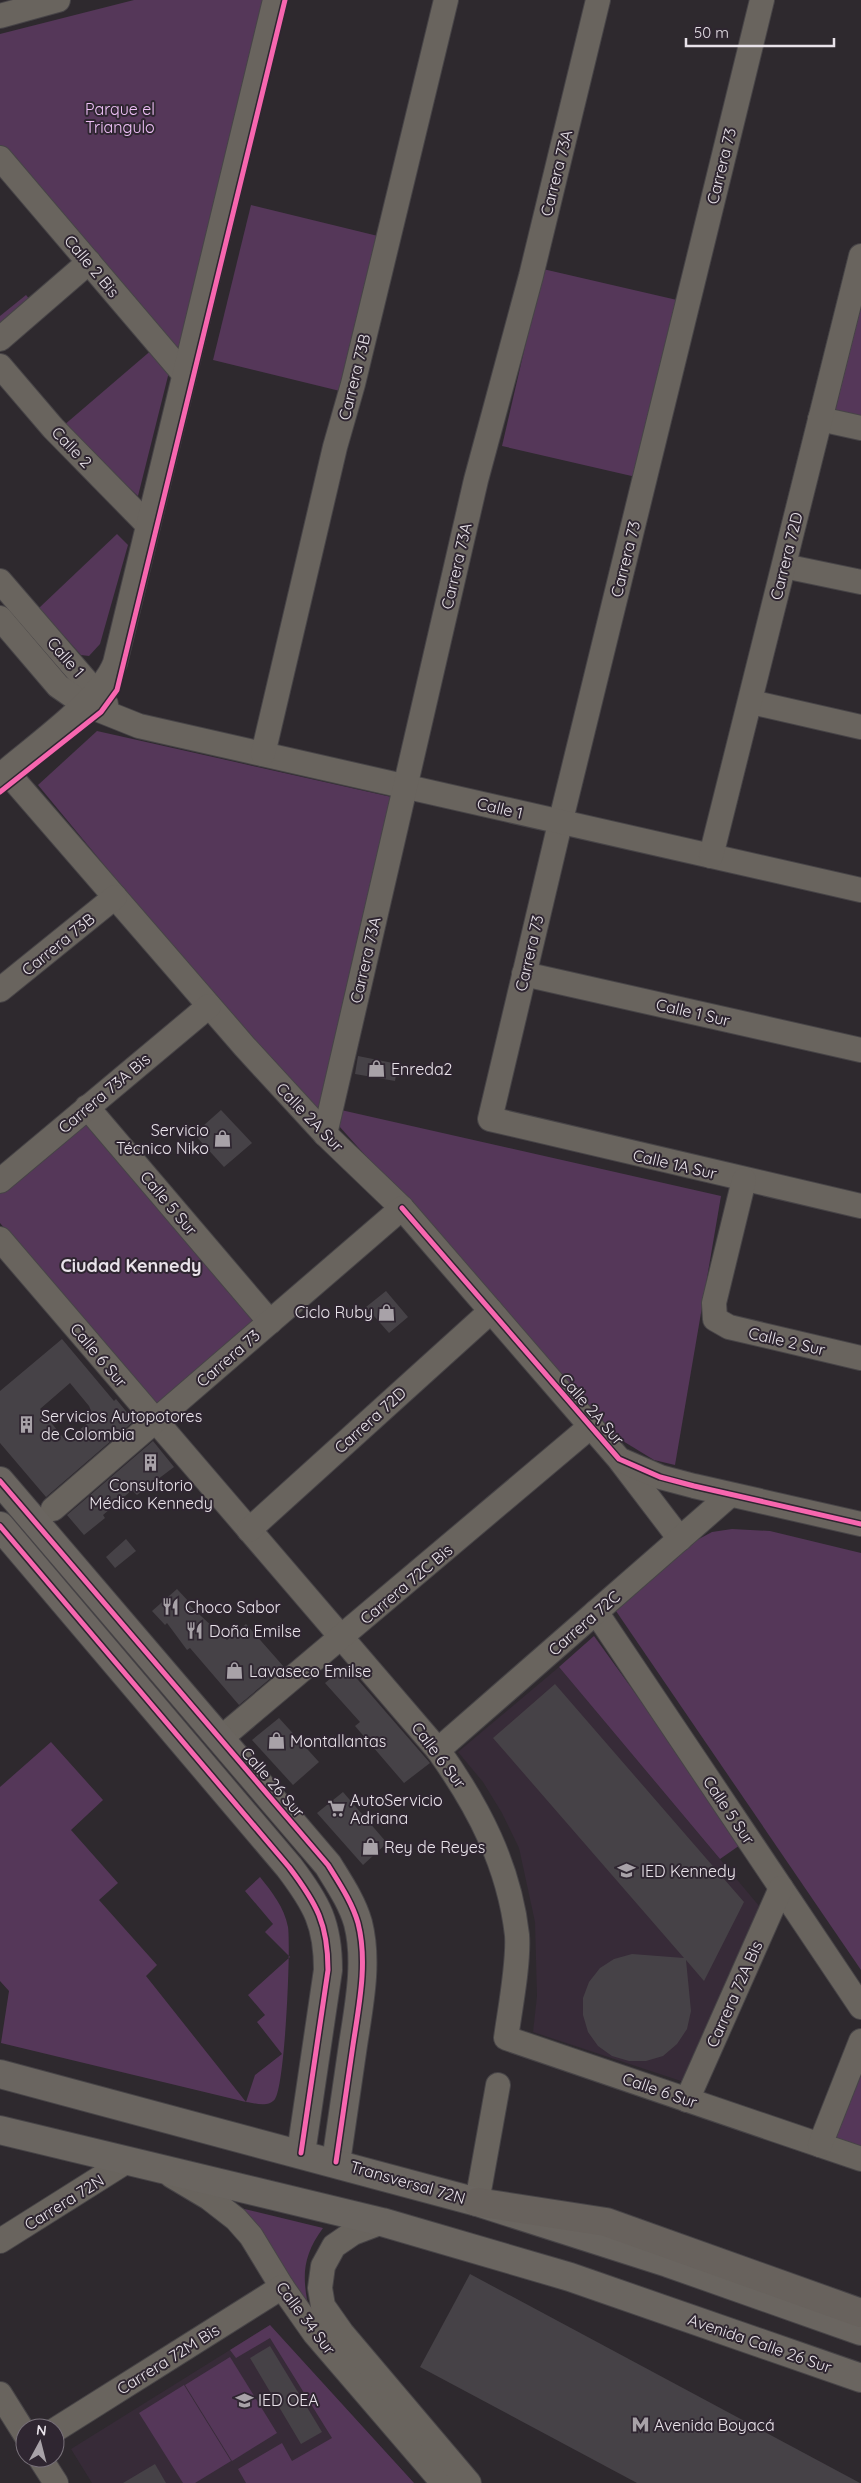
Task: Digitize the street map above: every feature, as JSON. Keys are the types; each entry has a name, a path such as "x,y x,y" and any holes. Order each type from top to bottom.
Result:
{"highway":[{"path":"477,2202 606,2222 861,2313"}],"main road":[{"name":"Calle 26 Sur","path":"0,1481 328,1865 346,1894 357,1922 362,1944 359,2004 336,2162"},
{"path":"0,1526 303,1886 321,1917 328,1943 324,2004 301,2153"},
{"path":"303,1886 328,1865"},
{"name":"Transversal 72N","path":"0,2074 336,2162 477,2202 668,2263 861,2331"},
{"path":"0,2130 382,2222"},
{"name":"Avenida Calle 26 Sur","path":"382,2222 570,2277 861,2378"}],"street":[{"path":"0,16 58,0"},
{"path":"3,773 90,699 110,675 119,651 184,374 276,0"},
{"name":"Carrera 73B","path":"263,754 335,447 353,384 446,0"},
{"name":"Carrera 73A","path":"325,1134 476,480 531,276 598,0"},
{"name":"Carrera 73","path":"490,1119 762,0"},
{"name":"Calle 2 Bis","path":"0,158 184,374"},
{"name":"Carrera 72D","path":"711,856 861,256"},
{"path":"0,338 89,262"},
{"name":"Calle 2","path":"0,366 53,428 148,524"},
{"path":"820,419 861,428"},
{"path":"784,566 861,582"},
{"name":"Calle 1","path":"0,581 90,699"},
{"name":"Calle 1","path":"0,618 58,686 90,699 139,726 861,890"},
{"path":"751,702 861,728"},
{"name":"Calle 2A Sur","path":"3,773 325,1134 402,1208 619,1459 680,1539"},
{"name":"Carrera 73B","path":"0,990 115,897"},
{"name":"Calle 1 Sur","path":"524,974 861,1050"},
{"name":"Carrera 73A Bis","path":"0,1181 209,1006"},
{"name":"Calle 5 Sur","path":"88,1107 270,1322"},
{"name":"Calle 1A Sur","path":"490,1119 861,1206"},
{"name":"Calle 2 Sur","path":"744,1180 714,1303 715,1319 729,1327 861,1358"},
{"name":"Carrera 73","path":"53,1509 402,1208"},
{"name":"Calle 6 Sur","path":"0,1239 438,1750 481,1816 501,1864 517,1936 506,2038 861,2159"},
{"name":"Carrera 72D","path":"249,1530 491,1310"},
{"name":"Carrera 72C Bis","path":"220,1739 591,1426"},
{"name":"Calle 2A Sur","path":"619,1459 660,1477 730,1495 861,1524"},
{"name":"Carrera 72C","path":"438,1750 730,1495"},
{"name":"Calle 5 Sur","path":"596,1612 861,2008"},
{"name":"Carrera 72A Bis","path":"687,2100 781,1888"},
{"path":"820,2145 861,2041"},
{"path":"477,2202 498,2085"},
{"name":"Carrera 72N","path":"0,2241 127,2161"},
{"name":"Calle 34 Sur","path":"158,2167 208,2198 236,2219 251,2236 282,2287 315,2334 443,2483"},
{"name":"Calle 34 Sur","path":"382,2222 353,2233 334,2246 323,2266 320,2288 323,2306 342,2334 469,2483"},
{"name":"Carrera 72M Bis","path":"65,2424 282,2287"},
{"path":"0,2394 15,2418"},
{"path":"46,2468 56,2483"}],"shaded area":[{"name":"IED Kennedy","path":"559,1667 760,1907 684,2082 533,2032 537,1996 535,1922 519,1848 502,1813 483,1782 458,1752"},
{"name":"IED OEA","path":"270,2325 414,2483 92,2483 71,2449"}],"green space":[{"name":"Parque el Triangulo","path":"134,0 263,0 182,346 173,351 0,148 0,34"},
{"path":"251,205 382,237 344,392 213,360"},
{"path":"543,269 677,300 636,477 502,446"},
{"path":"26,295 32,302 0,326 0,316"},
{"path":"861,301 861,418 835,412"},
{"path":"154,348 169,372 138,496 63,426"},
{"path":"117,534 128,545 100,644 89,656 81,655 39,608"},
{"path":"97,731 396,798 321,1116 119,883 38,785"},
{"path":"341,1110 721,1196 675,1465 654,1460 618,1438 339,1126"},
{"path":"85,1118 259,1323 158,1408 0,1223 0,1190"},
{"path":"732,1529 770,1531 861,1553 861,1970 616,1611 697,1540 712,1532"},
{"path":"594,1636 743,1843 720,1859 559,1667"},
{"path":"51,1742 103,1800 71,1830 118,1883 99,1900 157,1965 146,1976 246,2102 1,2043 9,1991 0,1981 0,1787"},
{"path":"260,1877 284,1913 288,1927 289,1956 265,1932 273,1924 245,1891"},
{"path":"289,1958 284,2044 279,2088 272,2102 261,2104 246,2102 255,2075 282,2054 257,2022 265,2015 248,1995"},
{"path":"861,2073 861,2147 836,2138"},
{"path":"232,2206 323,2228 311,2249 305,2269 310,2314"},
{"path":"270,2325 414,2483 246,2483 238,2469 282,2443 292,2461 332,2438 270,2338 236,2358 230,2350"},
{"path":"230,2357 277,2433 232,2461 185,2385"},
{"path":"184,2385 231,2461 195,2483 183,2483 139,2413"}],"building":[{"name":"Enreda2","path":"358,1056 398,1064 395,1081 355,1074"},
{"name":"Servicio Técnico Niko","path":"221,1110 252,1143 224,1167 194,1134"},
{"name":"Ciclo Ruby","path":"386,1291 408,1317 389,1333 366,1307"},
{"name":"Servicios Autopotores de Colombia","path":"62,1339 114,1401 116,1399 134,1421 46,1497 0,1443 0,1391","holes":["70,1383 89,1406 94,1418 66,1441 40,1409"]},
{"path":"153,1441 174,1467 137,1495 132,1490 103,1515 105,1518 84,1535 67,1515"},
{"path":"126,1539 136,1551 115,1568 106,1557"},
{"path":"177,1589 190,1603 188,1604 227,1640 246,1624 284,1667 239,1705 190,1648 187,1650 167,1623 165,1625 152,1611"},
{"path":"346,1666 430,1763 404,1783 355,1726 360,1722 325,1683"},
{"path":"555,1684 744,1902 704,1981 686,1960 691,2011 687,2029 677,2044 663,2056 646,2061 629,2061 612,2056 598,2046 588,2032 583,2015 583,1998 589,1982 600,1968 614,1959 632,1954 684,1958 493,1738"},
{"path":"279,1718 319,1762 293,1785 252,1740"},
{"path":"343,1792 387,1843 363,1865 317,1813"},
{"name":"Avenida Boyacá","path":"470,2274 860,2483 637,2483 420,2367"},
{"path":"270,2346 322,2432 301,2444 250,2358"},
{"path":"155,2464 166,2483 123,2483"}],"cycle path":[{"path":"0,792 101,712 117,690 285,0"},
{"path":"402,1208 619,1459 660,1477 861,1524"},
{"path":"0,1481 328,1865 349,1900 358,1923 361,1938 362,1968 360,1999 336,2162"},
{"path":"0,1526 289,1867 314,1904 326,1940 328,1970 301,2153"}],"place":[{"name":"Enreda2","path":"377,1069"},
{"name":"Servicio Técnico Niko","path":"223,1139"},
{"name":"Ciclo Ruby","path":"387,1312"},
{"name":"Servicios Autopotores de Colombia","path":"27,1425"},
{"name":"Consultorio Médico Kennedy","path":"151,1463"},
{"name":"Choco Sabor","path":"171,1607"},
{"name":"Doña Emilse","path":"195,1631"},
{"name":"Lavaseco Emilse","path":"235,1671"},
{"name":"Montallantas","path":"276,1741"},
{"name":"AutoServicio Adriana","path":"336,1809"},
{"name":"Rey de Reyes","path":"370,1847"},
{"name":"IED Kennedy","path":"627,1871"},
{"name":"IED OEA","path":"244,2400"},
{"name":"Avenida Boyacá","path":"640,2425"}],"district":[{"name":"Ciudad Kennedy","path":"131,1266"}]}
